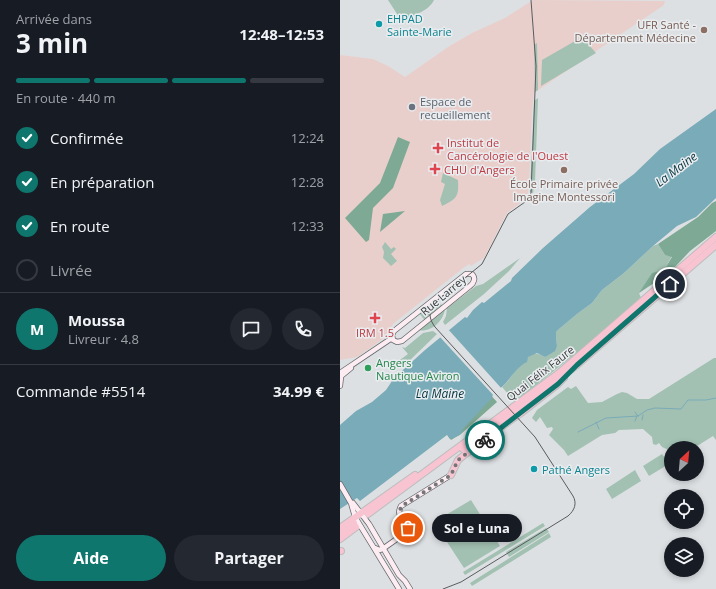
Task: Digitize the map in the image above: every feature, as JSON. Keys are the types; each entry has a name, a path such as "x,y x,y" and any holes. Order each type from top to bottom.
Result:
{"highway":[{"name":"Quai Félix Faure","path":"366,514 422,470 429,470 559,373 716,237"},
{"name":"Quai Félix Faure","path":"366,514 477,439 577,365 716,244"},
{"path":"451,475 458,460 558,384 577,365"},
{"path":"477,439 487,437"},
{"path":"340,533 366,514"},
{"path":"340,528 355,522"},
{"path":"340,539 355,522"}],"street":[{"name":"Rue Larrey","path":"341,373 392,338 394,331 458,279 466,274 473,276 474,280 470,286 402,341 397,342 392,338"},
{"path":"340,386 341,373"},
{"path":"375,548 380,550 384,548 408,531 400,517 399,510 403,505 451,475"},
{"path":"340,484 351,502 366,514 384,548 410,589"},
{"path":"351,502 355,522 375,548 399,589"}],"shaded area":[{"name":"CHU d'Angers","path":"533,0 665,1 664,5 534,93 528,193 523,201 507,213 484,258 471,266 469,264 462,269 393,324 384,338 369,349 357,357 340,360 340,55 373,59 388,66 405,77 448,47 472,33 505,18"}],"green space":[{"path":"388,0 434,0 424,11 401,20"},
{"path":"582,37 596,53 541,86 542,60"},
{"path":"537,43 538,90 535,92 534,45"},
{"path":"538,98 535,182 533,193 530,192 534,101"},
{"path":"398,137 410,142 393,188 373,208 369,240 366,242 345,218 380,183"},
{"path":"443,173 458,180 458,190 454,199 442,206 440,200 445,184 441,182"},
{"path":"716,201 716,231 690,251 660,283 657,281 639,293 652,273 664,270 672,257 665,255 658,244 698,217"},
{"path":"405,211 380,232 383,214"},
{"path":"385,242 391,249 394,247 396,249 391,254 397,261 391,266 383,258 384,252 382,247"},
{"path":"658,244 665,255 672,256 664,270 639,293 641,298 584,347 515,402 502,387 516,370 526,362 527,358 531,354 536,353 545,357 557,346 556,332 559,329 592,303 602,290 624,273 653,246"},
{"path":"520,258 509,271 484,294 445,325 443,322 446,316 447,308 476,286 483,284"},
{"path":"436,298 445,309 442,318 436,326 427,330 417,330 427,323 419,313"},
{"path":"433,331 437,334 405,365 400,360 408,354 402,347 405,348 423,333"},
{"path":"716,358 716,440 713,436 704,442 664,441 664,448 659,443 656,445 653,444 652,437 643,429 619,430 615,433 602,435 568,456 549,435 553,429 552,427 547,428 540,417 536,422 532,418 537,410 568,387 571,389 576,386 588,403 602,402 622,392 627,393 637,399 649,399"},
{"path":"487,391 497,402 461,434 451,440 448,436 463,426"},
{"path":"662,454 664,457 664,467 649,476 643,466"},
{"path":"635,470 641,481 612,499 606,489"},
{"path":"471,500 500,546 464,568 434,522"},
{"path":"543,523 545,526 465,575 463,572"},
{"path":"546,528 549,532 509,557 506,552"},
{"path":"549,533 551,537 472,586 470,583"}],"water":[{"name":"La Maine","path":"716,109 716,198 696,217 677,226 653,246 624,273 602,290 592,303 559,329 556,332 557,346 555,351 545,357 537,353 528,357 527,362 493,394 492,398 463,429 460,435 450,439 447,435 360,501 357,498 340,509 340,425 356,411 372,402 386,390 394,378 425,350 465,317 467,318 482,302 484,303 511,281 512,278 543,248 590,207 634,174 660,149"}],"pier":[{"path":"447,328 502,389 495,395 495,397 439,336"}],"waterway":[{"path":"578,432 606,418 638,416 647,410 655,408 681,409 688,400 706,400 716,398"},
{"path":"635,412 638,416"},
{"path":"642,420 643,415"},
{"path":"635,421 637,416"},
{"path":"596,422 599,429"}],"tunnel":[{"path":"356,527 370,517"}],"tram line":[{"path":"443,589 461,582 568,516 574,509 575,504 573,496 535,437 435,327 431,321 430,315 434,303 482,264 508,214 525,202 531,193 536,66 531,0"}],"way so far":[{"path":"408,528 399,514 399,510 402,506 451,475 458,460 485,440"}],"place":[{"name":"EHPAD Sainte-Marie","path":"379,24"},
{"name":"UFR Santé - Département Médecine","path":"704,30"},
{"name":"Espace de recueillement","path":"412,107"},
{"name":"Institut de Cancérologie de l'Ouest","path":"438,148"},
{"name":"CHU d'Angers","path":"435,169"},
{"name":"École Primaire privée Imagine Montessori","path":"564,170"},
{"name":"IRM 1.5","path":"375,318"},
{"name":"Angers Nautique Aviron","path":"368,368"},
{"name":"Pathé Angers","path":"534,469"},
{"name":"Sol e Luna","path":"408,528"}],"route":[{"path":"485,440 558,384 577,365 670,284"}]}
